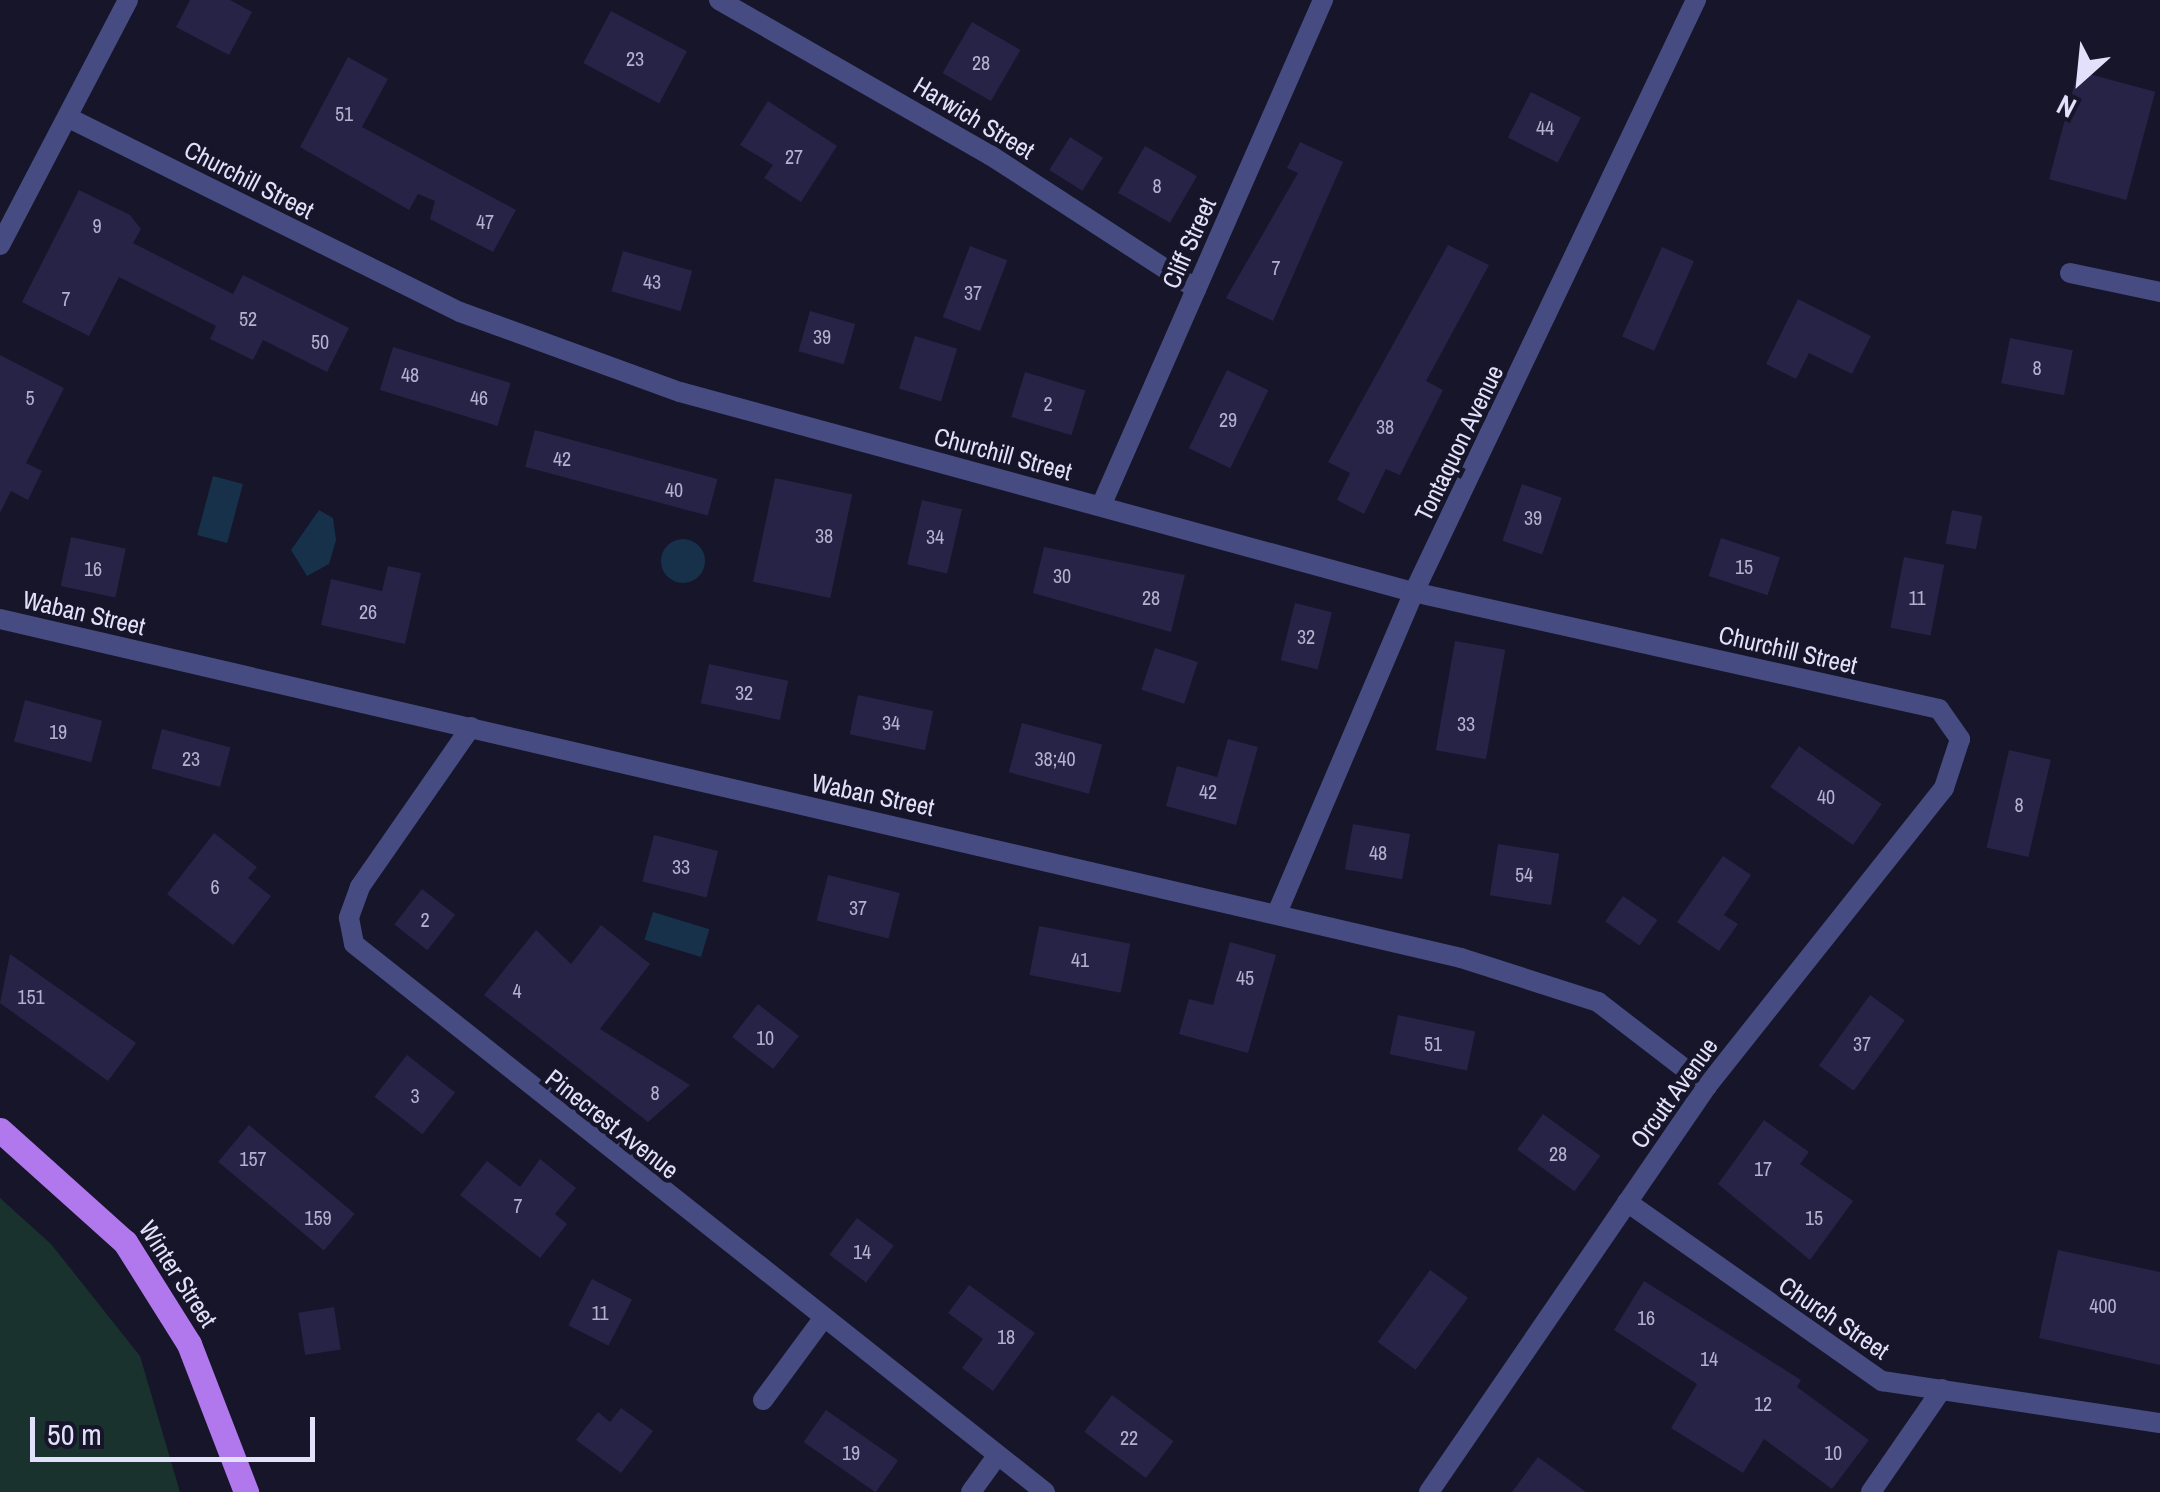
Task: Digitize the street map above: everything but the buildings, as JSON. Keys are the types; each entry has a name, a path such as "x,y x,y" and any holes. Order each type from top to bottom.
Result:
{"main road":[{"name":"Winter Street","path":"0,1130 125,1242 197,1360 246,1492"}],"street":[{"path":"0,245 128,0"},
{"name":"Harwich Street","path":"719,0 990,154 1196,289"},
{"name":"Cliff Street","path":"1101,506 1322,0"},
{"name":"Tontaquon Avenue","path":"1276,913 1414,592 1696,0"},
{"name":"Churchill Street","path":"69,118 544,347 1414,592 1939,708 1958,730"},
{"path":"2070,274 2160,292"},
{"name":"Waban Street","path":"0,618 1276,913 1598,1002 1706,1086"},
{"name":"Pinecrest Avenue","path":"470,727 360,886 349,918 354,944 822,1320 1045,1492"},
{"name":"Orcutt Avenue","path":"1430,1492 1706,1086 1944,788 1958,730"},
{"name":"Church Street","path":"1628,1202 1847,1361 1882,1380 2160,1423"},
{"path":"763,1400 822,1320"},
{"path":"1871,1492 1942,1389"},
{"path":"971,1492 997,1456"}],"green space":[{"path":"0,1198 51,1244 140,1356 180,1492 0,1492"}],"water":[{"path":"213,476 243,484 227,543 197,535"},
{"path":"319,510 333,518 336,540 329,564 307,576 291,550"},
{"path":"683,539 698,546 705,561 698,576 683,583 668,576 661,561 668,546"},
{"path":"653,912 709,929 701,957 645,940"}]}
